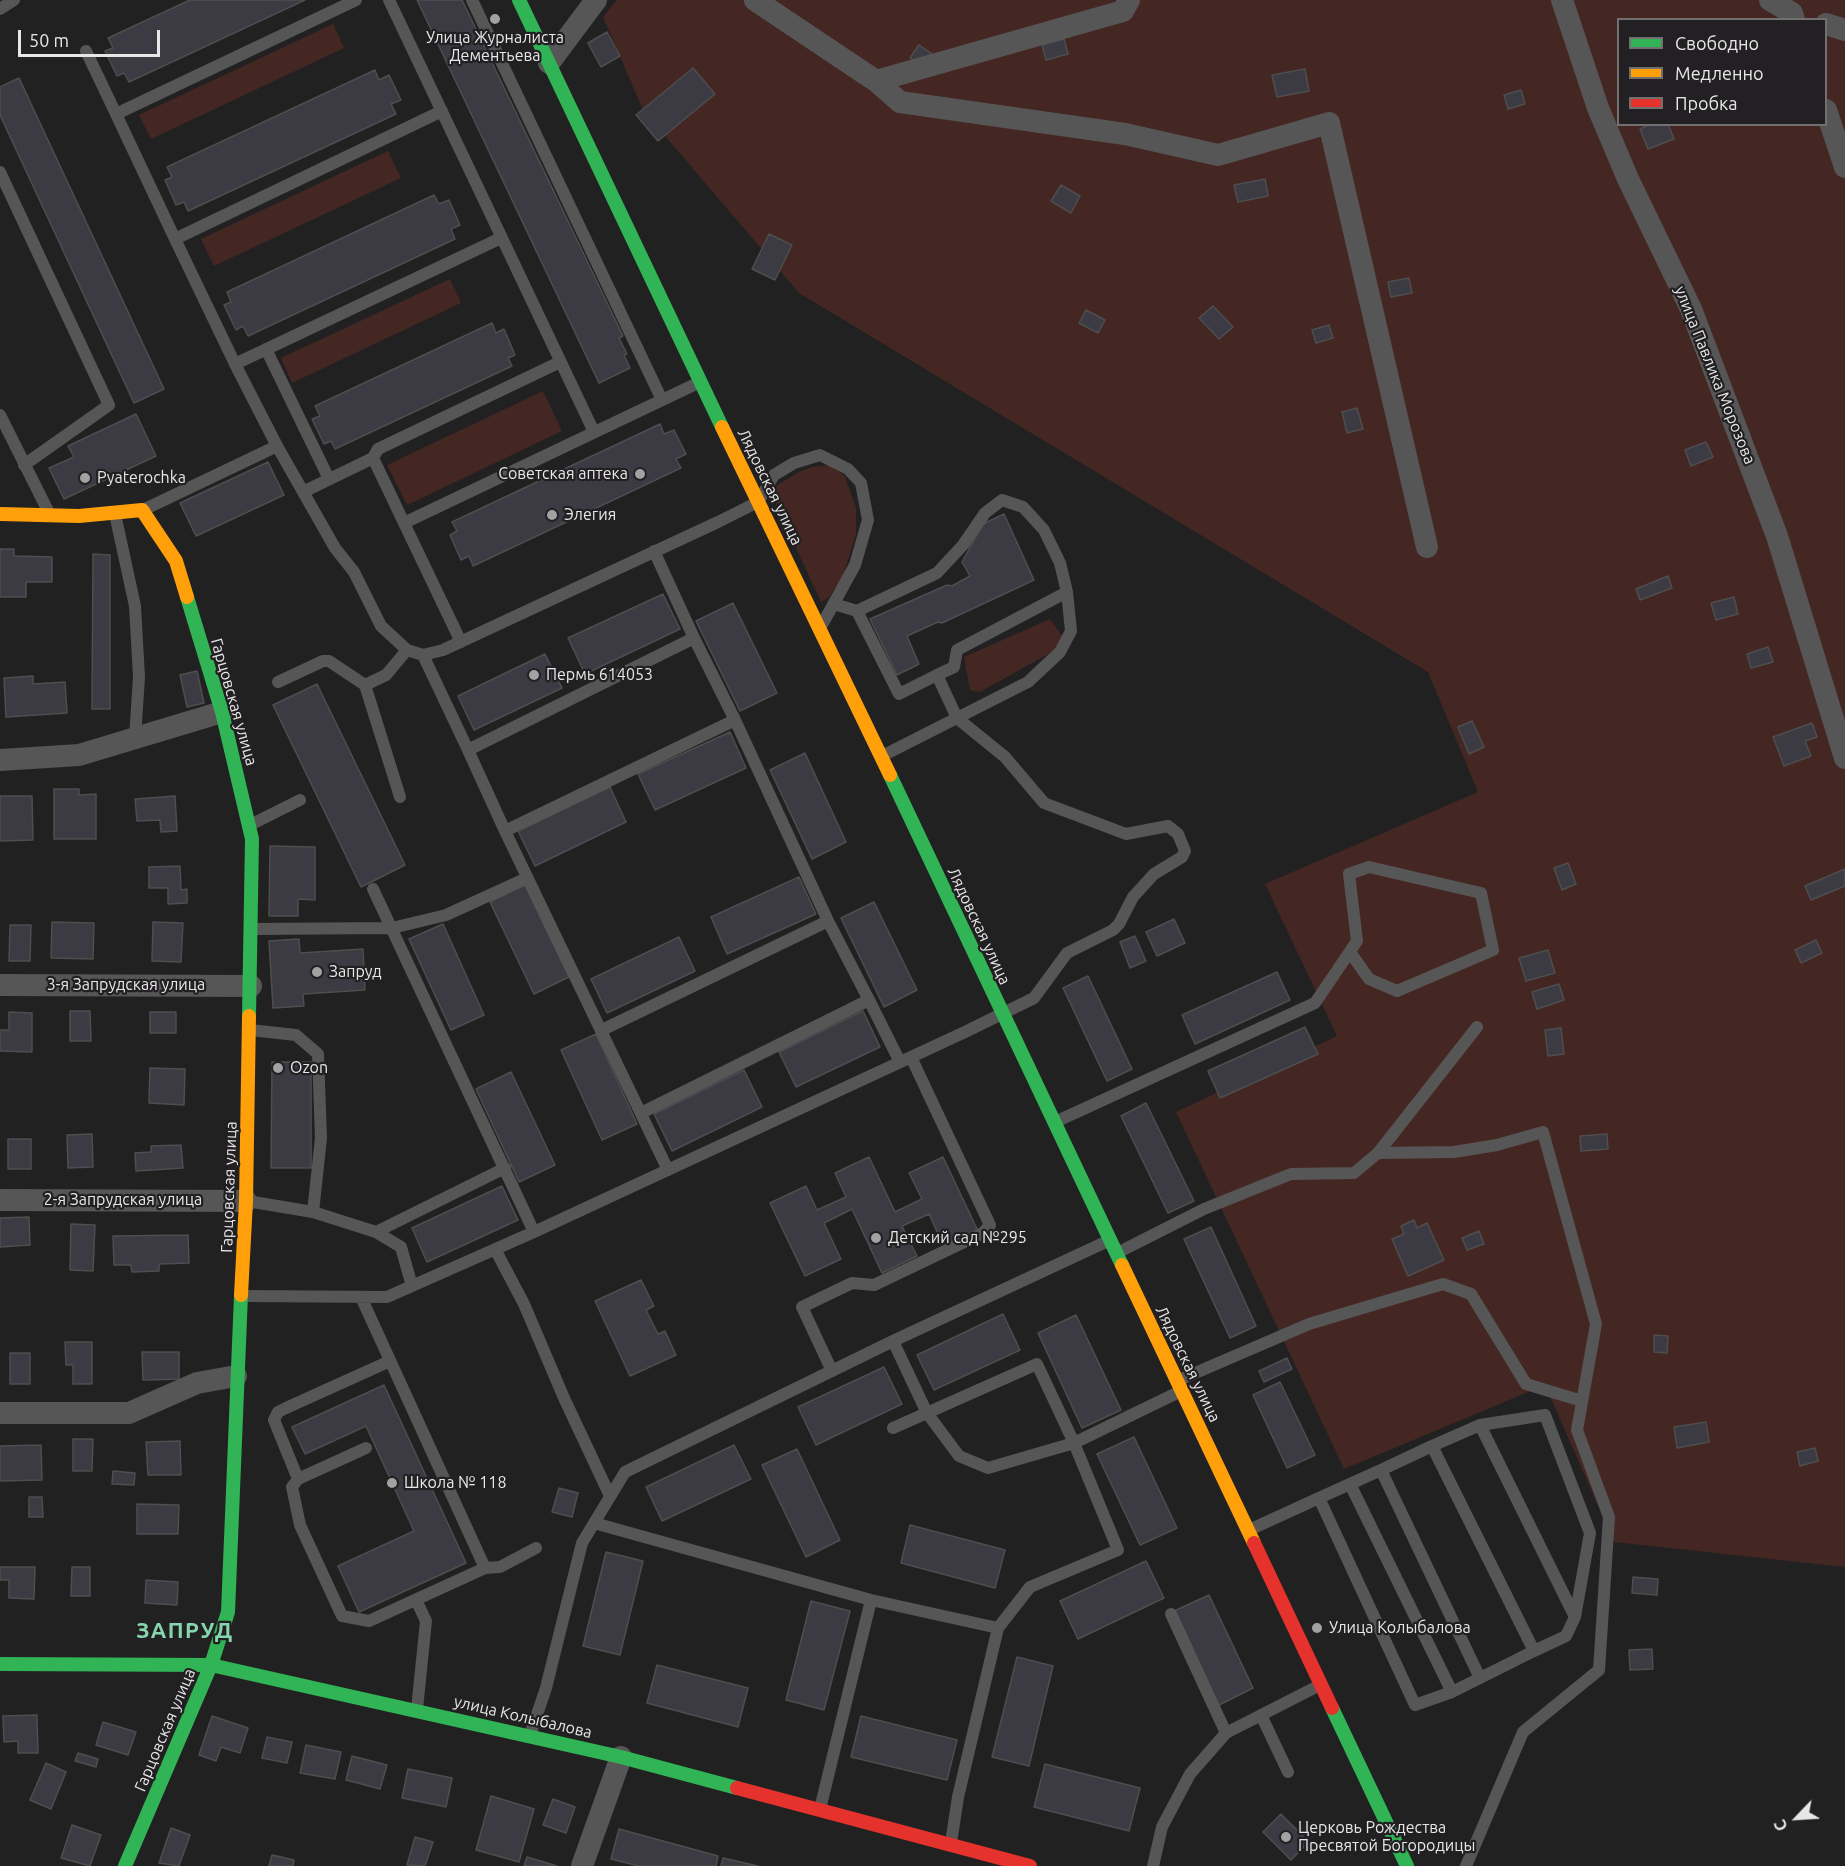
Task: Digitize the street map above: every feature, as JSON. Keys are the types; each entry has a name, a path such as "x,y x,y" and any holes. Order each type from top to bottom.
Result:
{"street":[{"name":"Лядовская улица","path":"519,0 700,382 820,627 1407,1866"},
{"path":"549,63 596,0"},
{"path":"755,0 876,81 900,102 1125,134 1218,155 1329,123 1427,547"},
{"path":"876,81 1123,11 1129,0"},
{"name":"улица Павлика Морозова","path":"1562,0 1598,108 1628,179 1691,309 1777,536 1845,758"},
{"path":"1770,0 1800,17"},
{"path":"1827,24 1845,30"},
{"path":"1827,113 1845,167"},
{"path":"0,514 79,516 114,510 142,510"},
{"name":"Гарцовская улица","path":"125,1866 211,1665 228,1612 236,1376 246,1201 251,986 250,825 222,712 176,561 142,510"},
{"path":"0,760 79,754 222,712"},
{"name":"3-я Запрудская улица","path":"0,985 251,986"},
{"name":"2-я Запрудская улица","path":"0,1200 246,1201"},
{"path":"0,1413 129,1413 197,1383 236,1376"},
{"name":"улица Колыбалова","path":"0,1664 211,1665 621,1757 951,1843 1029,1866"},
{"path":"582,1866 621,1757"}],"lane":[{"path":"0,9 14,0"},
{"path":"116,114 356,0"},
{"path":"389,0 594,432"},
{"path":"472,0 662,400"},
{"path":"86,51 235,364 277,446 335,548 354,572 381,626 407,650 423,655 461,642 759,502 774,475 794,463 820,455 848,469 861,483 868,520 855,565 820,627"},
{"path":"175,239 442,111"},
{"path":"0,172 110,405 24,465"},
{"path":"235,364 501,238"},
{"path":"267,349 329,479"},
{"path":"303,492 373,458 378,449 560,362"},
{"path":"404,523 700,382"},
{"path":"0,415 50,515"},
{"path":"142,510 277,446"},
{"path":"373,458 461,642"},
{"path":"834,604 857,611 937,573 963,545 985,513 1002,500 1023,507 1044,530 1060,563 1068,592 1071,631 1060,652 1028,682 881,757"},
{"path":"114,510 135,606 139,677 135,738"},
{"path":"654,551 828,921 869,1000 906,1060 990,1225 984,1233 874,1285 852,1283 802,1307 832,1371"},
{"path":"857,611 899,694 954,667 957,650 1068,592"},
{"path":"468,750 694,638"},
{"path":"365,685 386,675 407,650"},
{"path":"423,655 527,878 668,1170"},
{"path":"278,682 323,661 329,661 365,685 400,797"},
{"path":"240,1296 387,1297 534,1232 906,1060 1034,998 1067,953 1119,924 1133,897 1154,874 1182,857 1185,851 1178,834 1168,826 1126,834 1044,803 1005,757 957,718 937,675"},
{"path":"505,831 735,720"},
{"path":"250,825 300,800"},
{"path":"1054,1123 1315,1003 1350,952 1358,941 1349,874 1369,867 1481,893 1493,950 1397,991 1369,979 1350,952"},
{"path":"251,929 392,928 446,915 527,878"},
{"path":"373,889 534,1232"},
{"path":"602,1030 828,921"},
{"path":"641,1113 869,1000"},
{"path":"1117,1253 1204,1209 1291,1174 1354,1173 1378,1153 1477,1028"},
{"path":"250,1030 296,1035 318,1054 321,1138 313,1212"},
{"path":"1378,1153 1454,1152 1497,1145 1543,1132 1596,1324 1577,1430 1609,1517 1599,1670 1523,1732 1466,1866"},
{"path":"376,1232 504,1168"},
{"path":"246,1201 313,1212 376,1232 401,1247 412,1286"},
{"path":"530,1735 546,1688 582,1543 625,1472 893,1341 1110,1240"},
{"path":"495,1249 524,1304 564,1398 610,1496"},
{"path":"893,1341 927,1413 959,1456 988,1467 1074,1443 1180,1386 1309,1324 1443,1284 1471,1294 1526,1384 1582,1401"},
{"path":"361,1297 485,1568"},
{"path":"298,1479 276,1429 274,1420 278,1413 390,1361"},
{"path":"893,1428 1037,1364 1074,1443 1118,1550 1030,1587 998,1628 958,1797 951,1843"},
{"path":"1249,1530 1432,1446 1480,1425 1545,1415 1590,1533 1575,1617 1566,1636 1452,1692 1415,1705 1319,1498"},
{"path":"1480,1425 1575,1617"},
{"path":"1432,1446 1534,1651"},
{"path":"366,1448 298,1479 292,1487 300,1525 342,1616 369,1621 485,1568 500,1567 536,1548"},
{"path":"1381,1470 1480,1678"},
{"path":"1350,1484 1452,1692"},
{"path":"594,1523 871,1600 998,1628"},
{"path":"416,1600 426,1621 417,1710"},
{"path":"819,1809 871,1600"},
{"path":"1171,1614 1226,1733"},
{"path":"1153,1866 1162,1827 1190,1774 1226,1733 1322,1684"},
{"path":"1261,1715 1288,1772"}],"shaded area":[{"path":"617,0 1845,0 1845,1567 1614,1542 1545,1385 1344,1469 1176,1112 1337,1036 1265,884 1478,792 1428,672 799,293 643,110 603,17"},
{"path":"333,24 344,48 151,139 139,115"},
{"path":"388,151 401,178 214,266 201,239"},
{"path":"450,279 461,303 292,383 281,358"},
{"path":"543,391 562,431 407,505 387,465"},
{"path":"833,465 845,477 856,508 856,534 843,576 829,597 821,602 773,497 776,486 799,472 812,467"},
{"path":"1050,619 1064,639 1057,649 980,692 970,690 964,657"}],"building":[{"path":"190,0 305,0 129,82 124,73 117,76 105,51 113,48 108,38"},
{"path":"417,0 462,0 623,336 619,338 627,354 624,355 630,368 599,383"},
{"path":"607,32 620,56 601,67 588,43"},
{"path":"1064,39 1068,54 1046,60 1042,45"},
{"path":"919,45 932,54 922,67 910,58"},
{"path":"693,68 715,94 658,141 636,115"},
{"path":"1305,69 1309,91 1277,97 1272,75"},
{"path":"375,70 379,80 389,75 401,100 391,104 396,114 188,211 184,202 176,205 165,180 172,177 167,167"},
{"path":"19,78 164,389 134,403 0,115 0,87"},
{"path":"1521,90 1525,104 1508,109 1504,95"},
{"path":"1647,126 1669,126 1674,139 1648,149 1640,129"},
{"path":"1265,179 1268,196 1238,202 1234,185"},
{"path":"1061,185 1080,196 1071,213 1051,201"},
{"path":"434,195 439,204 449,200 460,225 451,229 455,239 248,336 243,326 236,330 224,305 231,302 227,292"},
{"path":"769,234 792,245 775,280 752,269"},
{"path":"1409,278 1412,293 1391,297 1388,282"},
{"path":"1213,306 1233,327 1219,339 1199,318"},
{"path":"1086,310 1105,320 1098,333 1079,323"},
{"path":"492,323 496,333 504,329 515,355 508,358 512,366 335,449 331,441 324,444 312,419 320,416 315,406"},
{"path":"1329,325 1333,338 1316,343 1312,330"},
{"path":"1357,408 1363,429 1347,433 1342,412"},
{"path":"136,414 156,456 64,499 49,468 74,457 68,446"},
{"path":"660,424 664,434 674,430 686,454 676,459 681,468 473,566 469,556 461,560 450,535 457,531 452,522"},
{"path":"1706,442 1713,457 1691,466 1685,450"},
{"path":"268,462 284,495 196,536 180,503"},
{"path":"1004,514 1034,580 942,623 938,622 907,636 919,664 897,675 870,619 947,585 952,586 970,576 962,562 983,524"},
{"path":"0,549 14,549 14,556 52,557 52,582 26,582 26,597 0,597"},
{"path":"93,554 110,555 110,709 92,709"},
{"path":"1668,576 1672,588 1640,600 1636,589"},
{"path":"663,594 680,629 585,674 568,638"},
{"path":"1734,597 1738,614 1716,620 1711,603"},
{"path":"733,603 777,693 740,711 696,621"},
{"path":"1768,647 1773,662 1751,668 1747,654"},
{"path":"545,654 562,688 474,730 458,696"},
{"path":"197,671 204,703 187,707 180,675"},
{"path":"33,676 33,684 65,682 67,713 6,717 4,678"},
{"path":"317,684 405,865 361,887 273,705"},
{"path":"1472,721 1484,747 1469,754 1458,727"},
{"path":"1812,723 1817,737 1805,741 1811,756 1784,766 1773,737"},
{"path":"730,732 746,768 655,810 638,774"},
{"path":"805,753 846,842 812,859 770,770"},
{"path":"610,787 626,822 535,866 518,831"},
{"path":"54,789 79,789 79,795 96,794 96,839 54,839"},
{"path":"0,796 32,796 33,840 0,841"},
{"path":"175,796 177,831 161,832 160,820 137,821 135,799"},
{"path":"270,846 315,847 315,900 298,899 298,916 269,916"},
{"path":"1568,863 1576,884 1562,890 1554,868"},
{"path":"180,866 181,890 187,889 187,903 168,904 168,888 149,888 149,867"},
{"path":"1845,869 1845,886 1811,900 1805,886"},
{"path":"799,877 816,914 727,954 711,917"},
{"path":"525,885 569,977 534,994 490,902"},
{"path":"874,902 917,990 884,1007 841,918"},
{"path":"1174,919 1185,943 1157,956 1146,932"},
{"path":"52,922 94,923 93,959 51,958"},
{"path":"153,922 183,923 181,962 152,961"},
{"path":"443,924 484,1015 451,1030 409,939"},
{"path":"10,925 31,925 30,961 9,961"},
{"path":"1135,936 1146,961 1130,968 1120,942"},
{"path":"679,937 695,971 607,1013 591,979"},
{"name":"Запруд","path":"299,939 300,953 363,949 365,990 303,994 304,1006 273,1008 269,941"},
{"path":"1816,940 1822,953 1801,963 1795,950"},
{"path":"1548,950 1555,973 1526,981 1519,958"},
{"path":"1277,972 1290,1000 1195,1044 1182,1015"},
{"path":"1088,976 1132,1069 1107,1081 1063,988"},
{"path":"1559,984 1564,1000 1537,1009 1532,992"},
{"path":"70,1011 90,1011 91,1041 70,1041"},
{"path":"863,1011 880,1047 796,1087 779,1052"},
{"path":"9,1012 32,1013 32,1052 0,1051 0,1030 9,1030"},
{"path":"150,1012 176,1012 176,1033 150,1033"},
{"path":"1305,1027 1318,1054 1220,1098 1208,1071"},
{"path":"1561,1028 1564,1054 1548,1056 1545,1030"},
{"path":"596,1034 637,1124 602,1140 561,1050"},
{"path":"272,1062 311,1062 311,1168 271,1168"},
{"path":"150,1068 185,1069 184,1105 149,1103"},
{"path":"744,1070 762,1107 672,1151 654,1114"},
{"path":"511,1072 555,1165 519,1182 476,1089"},
{"path":"1146,1103 1194,1201 1168,1213 1121,1116"},
{"path":"92,1134 93,1167 68,1168 67,1135"},
{"path":"1607,1134 1608,1149 1581,1151 1580,1136"},
{"path":"8,1139 31,1139 31,1169 8,1169"},
{"path":"181,1145 183,1168 136,1171 135,1153 151,1152 151,1146"},
{"path":"869,1157 895,1212 922,1199 909,1173 943,1157 978,1231 944,1247 929,1214 902,1226 917,1256 882,1273 852,1209 824,1223 841,1259 805,1276 770,1203 806,1186 817,1210 846,1197 835,1173"},
{"path":"502,1186 518,1220 427,1262 412,1228"},
{"path":"29,1217 30,1245 0,1247 0,1218"},
{"path":"1414,1220 1417,1228 1427,1223 1444,1260 1408,1276 1392,1239 1404,1234 1401,1226"},
{"path":"71,1224 95,1225 93,1271 70,1270"},
{"path":"1211,1227 1256,1326 1230,1338 1184,1239"},
{"path":"1479,1231 1484,1244 1467,1250 1462,1238"},
{"path":"188,1235 189,1263 159,1264 159,1271 132,1272 131,1265 114,1265 113,1236"},
{"path":"641,1280 654,1306 646,1310 658,1334 665,1331 676,1355 630,1376 595,1301"},
{"path":"1003,1314 1020,1350 934,1390 917,1355"},
{"path":"1076,1315 1121,1410 1082,1428 1038,1333"},
{"path":"1654,1335 1668,1336 1667,1353 1654,1352"},
{"path":"65,1342 92,1342 92,1384 73,1384 73,1365 66,1365"},
{"path":"142,1352 179,1352 179,1379 143,1380"},
{"path":"10,1353 30,1353 30,1384 10,1384"},
{"path":"1287,1358 1292,1369 1264,1382 1259,1371"},
{"path":"884,1367 902,1404 816,1445 798,1407"},
{"path":"1280,1382 1315,1455 1287,1468 1253,1395"},
{"path":"384,1385 466,1563 359,1612 338,1566 414,1531 366,1426 305,1454 292,1427"},
{"path":"1706,1422 1709,1442 1677,1448 1674,1427"},
{"path":"1134,1437 1177,1528 1140,1545 1097,1454"},
{"path":"73,1439 93,1439 92,1471 73,1471"},
{"path":"180,1441 181,1475 148,1475 146,1442"},
{"path":"41,1445 42,1480 0,1481 0,1446"},
{"path":"734,1445 751,1479 662,1521 646,1487"},
{"path":"1815,1448 1818,1461 1800,1466 1797,1452"},
{"path":"797,1449 840,1540 806,1557 762,1465"},
{"path":"113,1471 135,1473 134,1485 112,1484"},
{"path":"559,1488 578,1493 572,1517 552,1512"},
{"path":"29,1497 42,1497 43,1517 29,1517"},
{"path":"137,1504 179,1505 178,1534 137,1534"},
{"path":"910,1525 1005,1550 995,1588 901,1563"},
{"path":"606,1552 643,1561 620,1655 583,1646"},
{"path":"1146,1561 1164,1598 1078,1639 1060,1601"},
{"path":"0,1567 35,1567 34,1599 9,1598 9,1580 0,1580"},
{"path":"72,1567 90,1567 90,1596 71,1596"},
{"path":"1633,1577 1658,1579 1657,1595 1632,1593"},
{"path":"146,1580 178,1582 177,1605 145,1603"},
{"path":"1209,1595 1253,1688 1217,1706 1172,1612"},
{"path":"811,1601 850,1611 824,1710 786,1700"},
{"path":"1652,1649 1653,1669 1630,1670 1629,1650"},
{"path":"1017,1657 1053,1666 1029,1766 992,1757"},
{"path":"657,1665 748,1688 738,1727 647,1703"},
{"path":"37,1715 38,1753 18,1753 18,1741 4,1742 3,1716"},
{"path":"212,1716 248,1728 240,1753 221,1747 216,1761 199,1755"},
{"path":"861,1716 957,1740 947,1780 851,1757"},
{"path":"103,1722 136,1732 128,1755 96,1745"},
{"path":"267,1737 292,1742 287,1763 262,1758"},
{"path":"306,1745 341,1752 335,1779 300,1773"},
{"path":"78,1753 98,1759 96,1767 75,1761"},
{"path":"352,1756 387,1765 380,1789 346,1780"},
{"path":"46,1763 66,1772 51,1809 30,1800"},
{"path":"1045,1764 1140,1788 1129,1831 1034,1807"},
{"path":"408,1769 452,1778 446,1807 402,1798"},
{"path":"491,1796 534,1809 519,1862 476,1850"},
{"path":"553,1799 575,1807 566,1833 543,1825"},
{"name":"Церковь Рождества Пресвятой Богородицы","path":"1281,1814 1309,1842 1291,1860 1263,1832"},
{"path":"72,1825 101,1835 90,1866 61,1858"},
{"path":"171,1828 190,1835 179,1866 159,1863"},
{"path":"619,1829 718,1856 716,1866 639,1866 611,1859"},
{"path":"415,1837 433,1842 425,1866 407,1865"},
{"path":"272,1855 294,1860 293,1866 269,1866"},
{"path":"527,1857 557,1866 524,1866"},
{"path":"723,1858 758,1866 721,1866"}],"traffic: fast":[{"path":"519,0 722,427"},
{"path":"187,597 222,712 252,839 249,1016"},
{"path":"890,775 1122,1265"},
{"path":"125,1866 211,1665 228,1612 241,1295"},
{"path":"0,1664 211,1665 621,1757 737,1788"},
{"path":"1332,1708 1407,1866"}],"traffic: slow":[{"path":"722,427 890,775"},
{"path":"0,514 79,516 142,510 176,561 187,597"},
{"path":"241,1295 246,1201 249,1016"},
{"path":"1122,1265 1254,1543"}],"traffic: jam":[{"path":"1254,1543 1332,1708"},
{"path":"737,1788 1030,1866"}],"place":[{"name":"Улица Журналиста Дементьева","path":"495,19"},
{"name":"Советская аптека","path":"640,474"},
{"name":"Pyaterochka","path":"85,478"},
{"name":"Элегия","path":"552,515"},
{"name":"Пермь 614053","path":"534,675"},
{"name":"Запруд","path":"317,972"},
{"name":"Ozon","path":"278,1068"},
{"name":"Детский сад №295","path":"876,1238"},
{"name":"Школа № 118","path":"392,1483"},
{"name":"Улица Колыбалова","path":"1317,1628"},
{"name":"Церковь Рождества Пресвятой Богородицы","path":"1286,1837"}],"district":[{"name":"ЗАПРУД","path":"185,1631"}]}
